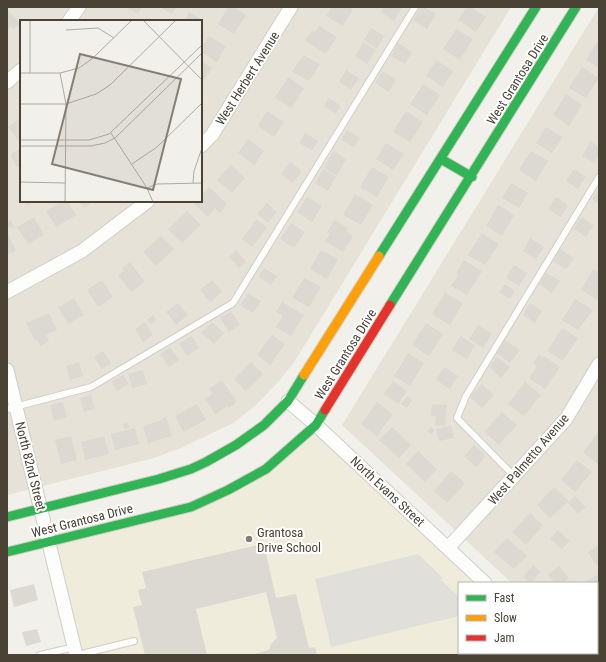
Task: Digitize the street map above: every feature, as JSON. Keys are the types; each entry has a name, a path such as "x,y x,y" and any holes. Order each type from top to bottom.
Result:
{"street":[{"path":"70,20 79,7"},
{"name":"West Herbert Avenue","path":"202,145 212,135 291,7"},
{"name":"West Grantosa Drive","path":"7,517 176,474 209,461 256,431 279,411 288,401 536,7"},
{"name":"West Grantosa Drive","path":"7,552 191,507 228,490 266,469 316,425 472,177 576,7"},
{"path":"7,82 20,71"},
{"path":"441,159 472,177"},
{"path":"7,292 82,250 147,202"},
{"name":"West Palmetto Avenue","path":"448,548 566,418 599,364"},
{"name":"North 82nd Street","path":"7,370 12,407 41,508 76,652"},
{"name":"North Evans Street","path":"288,401 316,425 484,582"}],"lane":[{"path":"12,407 91,387 233,303 415,7"},
{"path":"514,476 457,418 466,396 599,176"},
{"path":"40,655 76,652 134,641"}],"shaded area":[{"path":"7,7 511,7 295,361 279,381 256,405 233,423 181,448 154,458 7,495"},
{"path":"599,7 599,655 588,654 598,654 598,582 511,582 342,425"},
{"name":"Grantosa Drive School","path":"316,425 484,582 458,582 458,654 562,655 76,655 49,541 228,490"},
{"path":"418,554 443,578 441,580 458,596 458,616 331,647 315,579"}],"building":[{"path":"125,7 142,7 138,14"},
{"path":"160,7 176,7 172,14"},
{"path":"228,7 234,7 246,15 234,34 218,24"},
{"path":"331,7 349,7 353,9 343,26 326,16"},
{"path":"384,7 402,8 394,21 381,12"},
{"path":"421,7 424,7 436,14 427,29 413,20"},
{"path":"467,7 470,7 486,17 476,32 458,20"},
{"path":"7,10 20,23 14,29 11,27 7,31"},
{"path":"189,12 201,19 200,20 185,20"},
{"path":"319,26 337,37 326,54 305,41 312,30 315,32"},
{"path":"371,28 384,36 377,49 364,40"},
{"path":"456,29 473,39 460,60 443,49"},
{"path":"209,36 226,46 217,62 202,53 202,47"},
{"path":"599,39 599,68 586,60"},
{"path":"363,42 376,50 367,64 355,56"},
{"path":"398,43 412,52 405,64 391,56"},
{"path":"303,55 320,64 309,81 292,72"},
{"path":"436,60 453,71 443,87 426,76"},
{"path":"202,62 212,68 202,83"},
{"path":"582,67 599,78 586,98 569,88"},
{"path":"346,70 359,78 351,90 339,82"},
{"path":"382,71 396,79 389,92 375,83"},
{"path":"288,77 304,88 292,108 275,98"},
{"path":"423,84 440,95 427,115 410,104"},
{"path":"566,94 582,105 569,126 553,115"},
{"path":"329,98 341,106 336,114 324,106"},
{"path":"267,111 284,122 274,137 258,126"},
{"path":"406,111 423,122 410,142 393,132"},
{"path":"20,118 20,142 8,127"},
{"path":"546,127 563,137 552,153 536,143"},
{"path":"347,130 360,138 354,147 341,140"},
{"path":"305,133 318,141 312,150 299,143"},
{"path":"248,139 264,151 254,165 238,153"},
{"path":"591,141 599,147 599,155 594,163 582,156"},
{"path":"386,143 404,154 393,170 376,159"},
{"path":"19,149 20,166 17,167 10,155"},
{"path":"333,151 346,159 337,176 323,168"},
{"path":"531,151 548,161 536,181 519,170"},
{"path":"290,162 302,171 293,183 281,174"},
{"path":"231,165 245,178 232,193 217,180"},
{"path":"372,167 389,177 377,197 360,187"},
{"path":"323,169 336,177 328,191 315,183"},
{"path":"574,169 586,177 578,189 566,181"},
{"path":"511,183 528,193 519,208 502,198"},
{"path":"209,187 227,204 220,213 215,208 208,217 194,204 195,202 202,202 202,195"},
{"path":"599,188 599,204 592,199"},
{"path":"355,194 373,205 361,225 343,215"},
{"path":"307,197 322,206 312,222 297,212"},
{"path":"556,197 568,205 561,217 548,209"},
{"path":"25,202 33,202 27,206"},
{"path":"60,202 68,202 76,215 56,227 46,211"},
{"path":"80,202 93,202 84,208"},
{"path":"267,203 277,212 268,223 257,214"},
{"path":"498,205 514,215 502,236 486,226"},
{"path":"187,211 201,225 182,243 168,229"},
{"path":"34,217 44,235 28,244 17,227"},
{"path":"581,217 594,225 586,237 574,229"},
{"path":"257,219 267,228 252,247 242,239"},
{"path":"334,220 348,228 346,231 353,236 343,252 325,241 330,234 327,232"},
{"path":"11,221 14,227 9,228 7,222"},
{"path":"291,223 305,232 294,248 280,239"},
{"path":"7,232 16,251 7,255"},
{"path":"482,233 499,244 485,265 468,255"},
{"path":"161,236 174,249 156,266 143,252"},
{"path":"530,238 544,247 536,259 523,251"},
{"path":"560,249 574,258 566,269 553,261"},
{"path":"236,250 246,262 239,268 229,257"},
{"path":"321,250 338,259 327,279 310,269"},
{"path":"464,260 482,271 467,295 451,286 458,275 456,274"},
{"path":"130,262 145,282 131,292 118,275 124,271 122,268"},
{"path":"514,265 527,273 519,286 506,278"},
{"path":"264,268 277,276 271,285 258,277"},
{"path":"593,269 599,272 598,300 581,290"},
{"path":"546,273 560,281 552,293 539,284"},
{"path":"304,278 321,287 309,307 292,298"},
{"path":"102,280 113,297 98,307 87,290"},
{"path":"212,280 222,292 210,302 200,290"},
{"path":"505,284 515,291 510,299 499,292"},
{"path":"248,293 261,301 253,313 240,305"},
{"path":"445,293 463,303 450,325 432,314"},
{"path":"74,298 84,315 68,324 58,307"},
{"path":"575,299 593,310 578,330 562,320"},
{"path":"282,302 304,315 291,336 276,327 283,316 276,312"},
{"path":"178,303 188,315 176,325 166,312"},
{"path":"530,303 542,311 535,323 523,315"},
{"path":"231,311 240,325 229,332 220,318"},
{"path":"49,313 57,330 46,335 49,341 40,346 37,340 35,341 26,323"},
{"path":"153,315 156,320 150,325 147,320"},
{"path":"145,322 153,335 143,342 135,329"},
{"path":"212,322 224,333 214,344 201,333"},
{"path":"426,323 443,334 429,356 412,345"},
{"path":"478,325 492,334 483,348 469,339"},
{"path":"562,328 578,338 563,361 547,351"},
{"path":"272,335 285,344 270,365 257,355"},
{"path":"192,336 199,348 187,356 179,343"},
{"path":"460,336 475,345 467,359 452,350"},
{"path":"505,340 520,350 510,363 496,353"},
{"path":"170,347 179,360 169,367 160,354"},
{"path":"103,351 111,363 102,369 94,357"},
{"path":"408,353 424,363 410,386 394,376"},
{"path":"539,355 544,356 560,367 545,389 529,378 537,366 533,363"},
{"path":"497,357 510,367 501,378 489,367"},
{"path":"79,362 83,376 70,380 66,366"},
{"path":"251,362 263,374 246,391 234,379"},
{"path":"444,367 458,376 450,389 436,380"},
{"path":"143,370 147,384 132,388 128,374"},
{"path":"123,375 129,384 117,391 111,382"},
{"path":"222,380 237,402 229,408 228,406 215,414 205,399 213,394 209,389"},
{"path":"393,381 407,391 398,404 384,394"},
{"path":"525,382 541,395 524,416 508,404"},
{"path":"482,384 494,395 482,408 470,397"},
{"path":"91,395 95,409 84,412 80,398"},
{"path":"407,396 412,400 407,408 401,404"},
{"path":"63,402 67,417 54,421 50,405"},
{"path":"377,402 393,414 377,436 361,424"},
{"path":"197,404 206,420 183,432 175,416"},
{"path":"432,404 447,405 445,426 435,426 436,416 431,416"},
{"path":"502,412 517,425 499,445 484,432"},
{"path":"166,416 172,436 148,443 143,426 162,420 162,418"},
{"path":"128,423 129,428 124,429 123,424"},
{"path":"451,425 454,438 439,441 436,429"},
{"path":"392,427 411,445 399,458 379,440"},
{"path":"431,427 435,430 431,434 427,431"},
{"path":"135,428 139,444 115,450 111,434"},
{"path":"599,431 599,463 598,464 583,452"},
{"path":"71,436 77,460 61,464 55,440"},
{"path":"104,436 109,454 85,460 81,442"},
{"path":"474,445 486,456 476,467 464,456"},
{"path":"418,451 437,469 425,482 406,464"},
{"path":"577,460 592,472 575,492 561,480"},
{"path":"451,471 465,483 447,503 434,491"},
{"path":"554,487 569,501 550,518 537,505"},
{"path":"575,496 586,507 578,514 568,503"},
{"path":"530,513 543,525 526,545 512,532"},
{"path":"558,530 570,541 562,549 550,539"},
{"path":"507,538 527,556 514,569 494,552"},
{"path":"258,545 259,551 265,549 276,598 296,594 309,648 315,647 317,655 251,655 269,650 271,644 277,638 266,592 196,609 207,655 145,655 133,607 142,605 138,590 146,588 142,572"},
{"path":"598,546 599,564 596,565 588,552"},
{"path":"533,565 541,572 532,582 529,582 523,577"},
{"path":"559,566 569,578 564,582 554,582 548,575"},
{"path":"599,574 599,596 598,582 585,582"},
{"path":"34,584 38,600 14,607 10,590"},
{"path":"37,629 41,642 26,646 22,632"}],"traffic: fast":[{"path":"379,256 536,7"},
{"path":"390,305 576,7"},
{"path":"441,159 472,177"},
{"path":"7,517 159,479 191,469 206,462 236,445 264,425 288,401 304,375"},
{"path":"7,552 191,507 228,490 266,469 316,425 325,410"}],"traffic: slow":[{"path":"304,375 379,256"}],"traffic: jam":[{"path":"325,410 390,305"}],"place":[{"name":"Grantosa Drive School","path":"249,539"}]}
